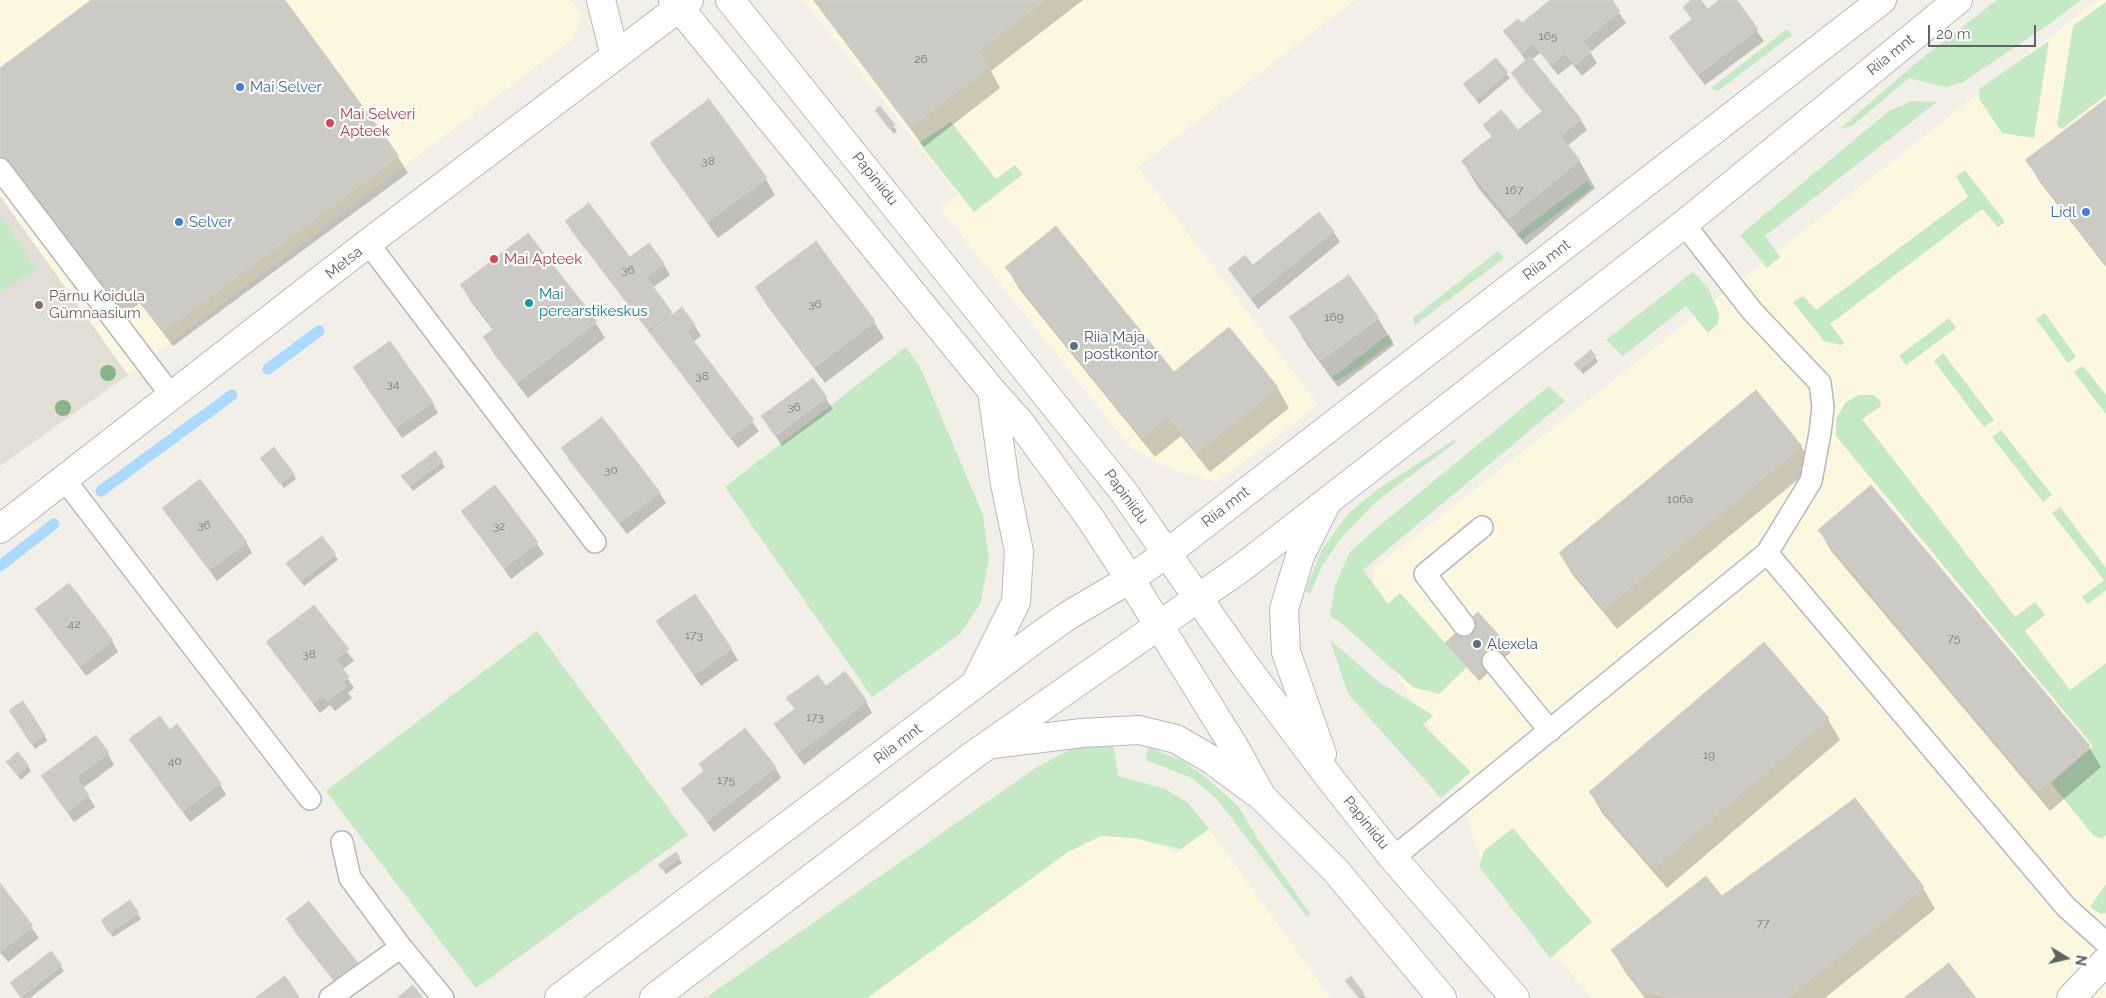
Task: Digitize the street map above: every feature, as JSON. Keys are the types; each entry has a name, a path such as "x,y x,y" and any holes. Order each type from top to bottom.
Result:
{"main road":[{"path":"601,0 615,56"},
{"name":"Papiniidu","path":"730,0 1123,491 1247,668 1332,781 1393,858 1515,998"},
{"name":"Riia mnt","path":"559,998 1069,615 1130,579 1166,554 1882,0"},
{"name":"Riia mnt","path":"654,998 989,744 1244,566 1684,224 1958,0"},
{"path":"680,2 992,391 1019,421 1067,486 1160,626 1192,681 1235,748 1262,797"},
{"name":"Metsa","path":"9,522 368,243 615,56 680,2"},
{"path":"973,688 1016,602 1019,550 1005,484 992,391"},
{"path":"1327,500 1300,556 1284,608 1286,652 1332,781"},
{"path":"989,744 1082,733 1139,730 1176,739 1212,760 1262,797 1336,871 1442,998"},
{"path":"2071,998 2106,961"}],"lane":[{"path":"0,169 171,395"},
{"path":"1393,858 1766,553 1811,481 1820,433 1822,407 1820,384 1752,311 1684,224"},
{"path":"368,243 594,542"},
{"path":"64,479 310,799"},
{"path":"1464,625 1425,574 1482,527"},
{"path":"1766,553 2066,907 2106,944"},
{"path":"1492,661 1550,731"},
{"path":"342,842 350,878 401,947 443,998"},
{"path":"330,998 401,947"}],"shaded area":[{"name":"Selver","path":"0,0 570,0 582,16 572,40 128,375 0,196"},
{"path":"803,0 1355,0 1138,167 1318,405 1218,482 1169,469 1131,448 940,209 958,195"},
{"path":"2097,0 2106,0 2106,998 1592,998 1485,875 1449,757 1370,632 1374,568"},
{"name":"Pärnu Koidula Gümnaasium","path":"0,196 128,375 0,466"},
{"path":"1209,829 1331,998 867,998 1068,852 1101,836 1135,838 1177,852"}],"green space":[{"path":"1997,0 2081,0 1963,82 1946,87 1909,78 1852,126 1840,129 1916,63"},
{"path":"2106,2 2106,95 2062,129 2057,125 2073,26"},
{"path":"1787,29 1792,35 1718,91 1711,88"},
{"path":"2049,41 2034,138 2002,133 1980,100 1979,89"},
{"path":"1913,101 1937,102 1765,236 1780,257 1767,268 1740,235 1889,111"},
{"path":"951,122 996,179 1015,165 1023,174 974,212 919,143"},
{"path":"1965,170 2005,222 1998,227 1982,209 1830,324 1845,343 1841,345 1824,341 1793,302 1803,296 1816,310 1968,197 1956,176"},
{"path":"1587,181 1592,188 1522,240 1516,235"},
{"path":"0,216 37,269 0,292"},
{"path":"1498,251 1504,258 1415,325 1413,318"},
{"path":"1693,272 1708,288 1719,313 1718,324 1708,333 1686,306 1623,356 1606,340"},
{"path":"2045,313 2076,357 2068,363 2036,319"},
{"path":"1949,318 1956,328 1906,365 1899,356"},
{"path":"1389,334 1393,342 1348,375 1338,380 1330,379"},
{"path":"906,347 921,369 983,515 989,560 980,604 960,634 872,697 725,487"},
{"path":"1943,353 1994,420 1984,427 1934,361"},
{"path":"2083,366 2106,395 2106,414 2074,372"},
{"path":"1549,386 1565,401 1363,570 1388,604 1400,593 1467,667 1439,694 1413,687 1340,622 1330,616 1335,586 1349,553"},
{"path":"1859,395 1873,395 1880,400 1881,406 1862,419 2015,617 2035,602 2045,615 2025,631 2070,690 2106,663 2106,835 2102,839 2093,835 2051,783 2093,746 1836,436 1836,419 1846,402"},
{"path":"2001,430 2052,495 2043,502 1992,437"},
{"path":"1454,440 1456,442 1377,501 1342,537 1323,564 1310,594 1305,591 1322,549 1350,512 1378,489"},
{"path":"2060,507 2106,568 2106,590 2088,604 2082,597 2104,580 2052,513"},
{"path":"537,631 688,835 476,988 326,791"},
{"path":"1330,640 1380,683 1433,715 1423,725 1471,772 1441,798 1348,694"},
{"path":"1092,744 1113,744 1118,776 1165,789 1187,802 1209,829 1181,849 1135,838 1101,836 1068,852 867,998 705,998 1037,767 1071,749"},
{"path":"1148,747 1183,761 1209,780 1238,806 1257,838 1310,913 1307,917 1217,799 1192,778 1146,760"},
{"path":"1513,828 1592,922 1550,958 1479,866 1484,851"},
{"path":"2106,884 2106,913 2101,914 2090,907"}],"building":[{"name":"Selver","path":"91,0 285,0 399,156 163,331 130,287 108,304 0,155 0,68"},
{"path":"814,0 1044,0 978,51 989,66 911,127"},
{"path":"1550,0 1612,0 1620,11 1583,41 1591,52 1575,65 1565,53 1551,65 1533,43 1521,53 1503,31 1518,19 1522,23"},
{"path":"1691,0 1701,0 1708,9 1719,0 1737,0 1758,29 1697,75 1669,37 1692,19 1683,7"},
{"path":"1530,56 1581,119 1562,135 1511,73"},
{"path":"1496,58 1508,72 1476,99 1463,84"},
{"path":"709,99 767,178 707,222 650,143"},
{"name":"Lidl","path":"2106,99 2106,263 2025,160"},
{"path":"880,106 895,125 890,130 875,110"},
{"path":"1501,110 1518,130 1541,112 1580,160 1509,218 1461,161 1492,136 1483,125"},
{"path":"589,203 630,257 649,243 664,263 646,277 672,312 648,330 565,221"},
{"path":"1319,212 1334,231 1251,298 1228,269 1245,255 1253,265"},
{"path":"1056,226 1174,372 1229,327 1278,387 1197,452 1168,416 1142,437 1005,267"},
{"name":"Mai perearstikeskus","path":"528,233 597,321 517,383 483,337 494,328 460,285"},
{"path":"816,241 875,321 815,367 755,287"},
{"path":"1349,275 1379,318 1321,360 1289,317"},
{"path":"682,307 695,325 686,331 754,420 730,438 650,332"},
{"path":"390,341 433,402 395,428 353,367"},
{"path":"1591,350 1596,356 1579,370 1574,364"},
{"path":"813,378 827,397 775,436 761,416"},
{"path":"1756,390 1802,446 1604,609 1559,553"},
{"path":"602,417 660,492 619,523 561,448"},
{"path":"274,447 294,473 280,484 260,458"},
{"path":"435,451 443,461 409,486 401,476"},
{"path":"200,479 247,542 209,570 162,508"},
{"path":"495,485 538,542 504,568 461,511"},
{"path":"1871,485 2090,746 2038,791 1818,530"},
{"path":"322,536 336,554 300,581 286,563"},
{"path":"69,583 113,640 79,666 35,609"},
{"path":"695,594 732,649 694,675 656,621"},
{"path":"314,605 349,649 335,659 349,677 342,682 346,686 328,701 323,695 313,703 266,642"},
{"name":"Alexela","path":"1478,612 1509,646 1475,676 1445,643"},
{"path":"1764,642 1829,718 1654,868 1589,792"},
{"path":"845,671 867,701 796,754 774,724 795,709 786,698 818,675 826,686"},
{"path":"23,701 45,735 31,744 9,710"},
{"path":"160,716 170,730 177,724 221,783 182,811 129,739"},
{"path":"745,728 776,767 707,821 681,789 704,771 699,764"},
{"path":"96,735 109,753 76,777 89,795 67,812 41,776"},
{"path":"18,752 29,766 17,775 6,762"},
{"path":"1855,798 1924,887 1787,998 1673,998 1641,989 1611,950 1706,876 1722,896"},
{"path":"676,852 680,857 662,870 658,865"},
{"path":"0,883 33,926 1,951 0,951"},
{"path":"130,900 139,913 109,933 101,920"},
{"path":"309,901 358,963 335,981 286,919"},
{"path":"51,951 62,965 21,997 10,983"},
{"path":"1949,963 1976,998 1904,998"},
{"path":"285,976 300,998 256,998 256,997"},
{"path":"1351,976 1364,993 1359,998 1345,981"},
{"path":"413,985 423,998 397,998"}],"waterway":[{"path":"268,369 319,331"},
{"path":"101,491 232,395"},
{"path":"0,566 54,524"}],"place":[{"name":"Mai Selver","path":"240,87"},
{"name":"Mai Selveri Apteek","path":"330,123"},
{"name":"Lidl","path":"2086,212"},
{"name":"Selver","path":"179,222"},
{"name":"Mai Apteek","path":"494,259"},
{"name":"Mai perearstikeskus","path":"529,303"},
{"name":"Pärnu Koidula Gümnaasium","path":"39,305"},
{"name":"Riia Maja postkontor","path":"1074,346"},
{"name":"Alexela","path":"1477,644"}]}
